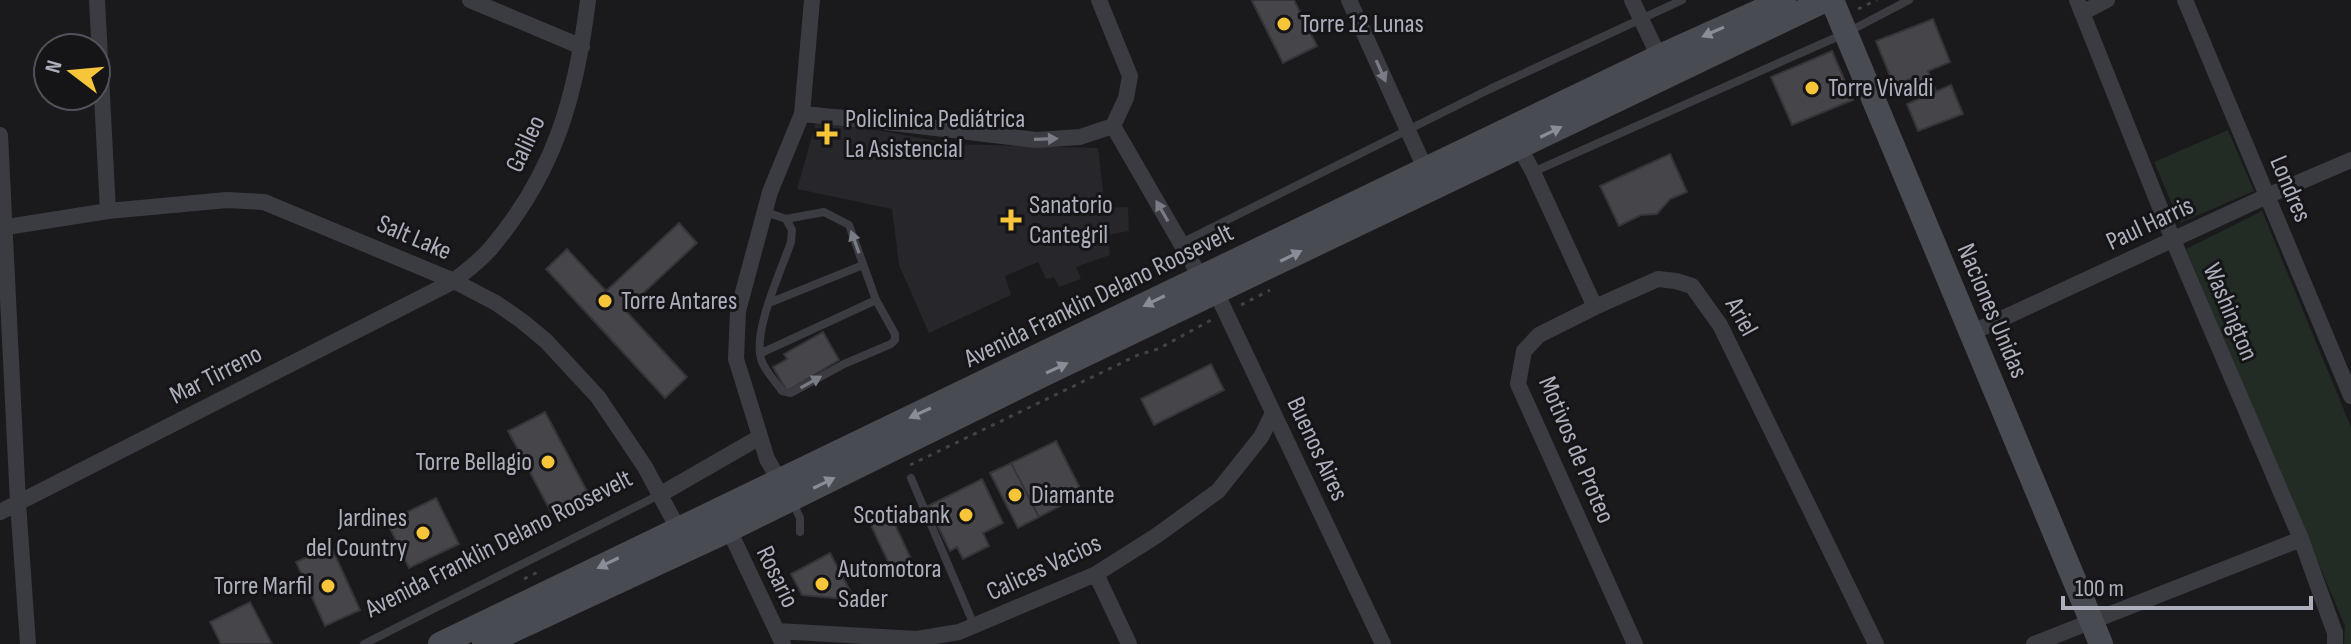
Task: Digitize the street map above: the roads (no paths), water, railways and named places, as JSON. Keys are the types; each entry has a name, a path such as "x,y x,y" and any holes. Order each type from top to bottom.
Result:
{"main road":[{"name":"Avenida Franklin Delano Roosevelt","path":"484,644 683,539 1664,66 1784,0"},
{"name":"Avenida Franklin Delano Roosevelt","path":"1664,66 1826,0"},
{"name":"Naciones Unidas","path":"1832,0 2101,644"},
{"name":"Avenida Franklin Delano Roosevelt","path":"440,644 683,539 729,530 785,490"}],"street":[{"path":"97,0 108,211"},
{"path":"470,0 582,47"},
{"name":"Galileo","path":"454,281 489,250 543,172 572,97 588,0"},
{"path":"785,490 768,461 736,359 738,311 770,192 802,114 812,0"},
{"path":"802,114 1036,140 1080,137 1113,126 1126,98 1130,76 1099,0"},
{"path":"1349,0 1430,178"},
{"path":"1632,0 1664,66"},
{"path":"2080,6 2107,0"},
{"name":"Londres","path":"2185,0 2351,396"},
{"name":"Washington","path":"2080,6 2173,240 2301,539 2335,633 2335,644"},
{"name":"Buenos Aires","path":"1113,126 1209,285 1383,644"},
{"path":"0,135 2,227 28,644"},
{"path":"1515,138 1595,307"},
{"name":"Paul Harris","path":"1971,333 2351,160"},
{"name":"Salt Lake","path":"2,227 108,211 227,200 264,202 454,281 496,303 546,341 598,397 661,494 683,539"},
{"name":"Ariel","path":"1595,307 1658,279 1692,286 1701,295 1720,325 1876,644"},
{"name":"Mar Tirreno","path":"0,512 454,281"},
{"name":"Motivos de Proteo","path":"1595,307 1539,335 1524,351 1518,384 1635,644"},
{"name":"Calices Vacios","path":"780,638 917,639 959,632 1096,574 1218,491 1261,437 1273,413"},
{"path":"661,494 760,437"},
{"name":"Rosario","path":"729,530 780,638"},
{"path":"2034,644 2301,539"},
{"path":"1096,574 1129,644"}],"lane":[{"path":"1181,243 1490,89 1682,0"},
{"path":"1533,172 1846,33 1909,0"},
{"path":"766,212 786,219 824,212 849,225 876,300 895,334 891,344 786,394 761,360 763,321 791,242 792,230 786,219"},
{"path":"769,303 863,265"},
{"path":"761,353 876,300"},
{"path":"911,478 974,626"},
{"path":"785,490 800,518 800,532"},
{"name":"Avenida Franklin Delano Roosevelt","path":"364,644 661,494"}],"place":[{"name":"Torre 12 Lunas","path":"1284,24"},
{"name":"Torre Vivaldi","path":"1812,88"},
{"name":"Policlinica Pediátrica La Asistencial","path":"827,134"},
{"name":"Sanatorio Cantegril","path":"1011,220"},
{"name":"Torre Antares","path":"605,301"},
{"name":"Torre Bellagio","path":"548,462"},
{"name":"Diamante","path":"1015,495"},
{"name":"Scotiabank","path":"966,515"},
{"name":"Jardines del Country","path":"423,533"},
{"name":"Automotora Sader","path":"822,584"},
{"name":"Torre Marfil","path":"328,586"}]}
